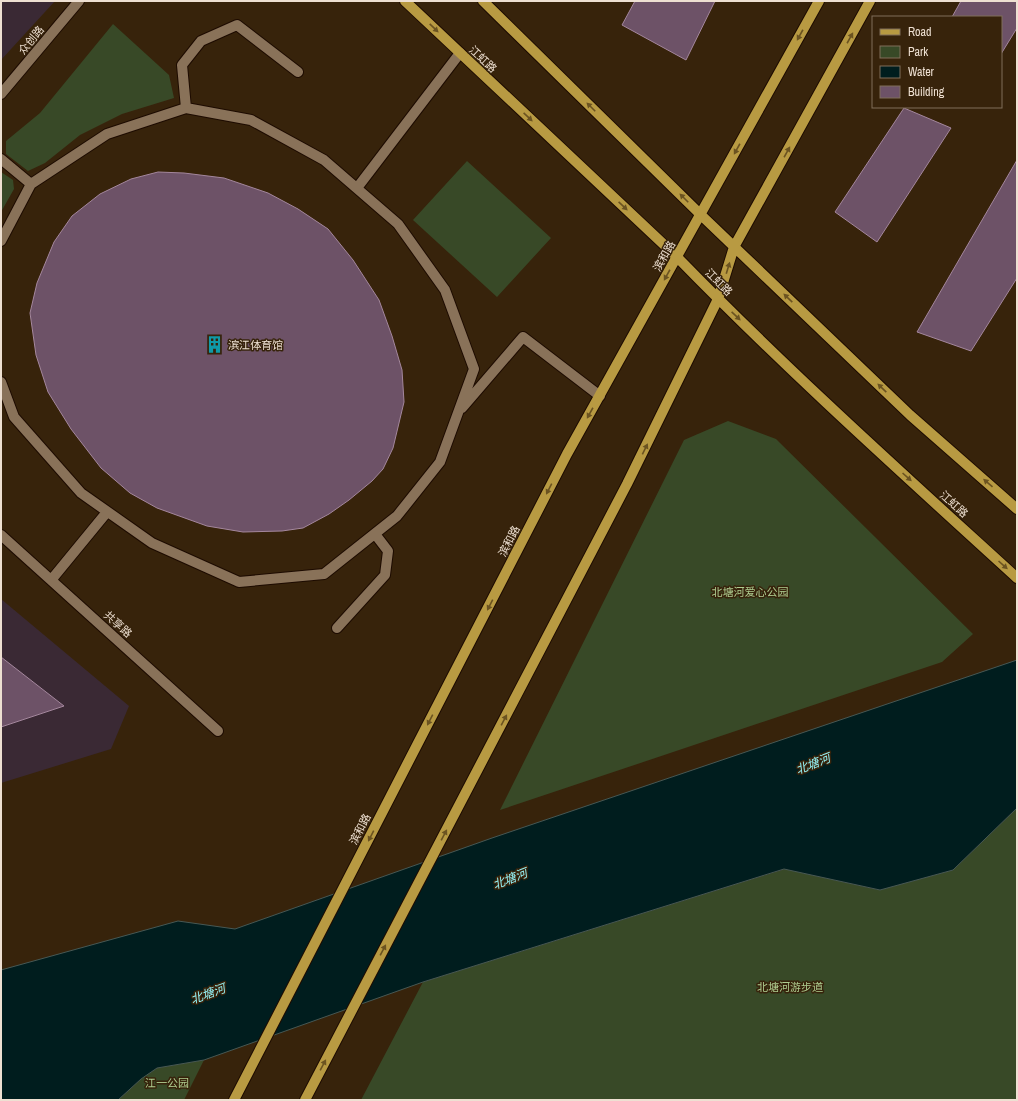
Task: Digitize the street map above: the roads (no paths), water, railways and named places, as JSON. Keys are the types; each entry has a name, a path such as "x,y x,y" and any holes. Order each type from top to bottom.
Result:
{"main road":[{"name":"江虹路","path":"405,1 677,257 718,299 878,451 1017,578"},
{"path":"483,1 734,247 910,415 1017,509"},
{"name":"滨和路","path":"234,1100 567,454 819,1"},
{"path":"305,1100 627,484 718,299 734,247 870,1"}],"street":[{"name":"众创路","path":"1,94 79,1"},
{"path":"186,108 182,65 201,41 237,25 298,72"},
{"path":"357,188 460,53"},
{"path":"1,241 31,184 106,134 186,108 251,120 324,160 398,224 445,290 474,369 440,462 397,516 324,574 239,582 152,543 82,494 14,417 1,382"},
{"path":"1,159 31,184"},
{"path":"457,413 523,337 600,396"},
{"path":"52,579 107,512"},
{"path":"337,628 385,575 388,551 375,534"},
{"name":"共享路","path":"1,535 52,579 218,731"}],"water":[{"name":"北塘河","path":"1017,660 1017,808 953,870 880,890 784,869 423,982 204,1060 157,1068 141,1079 118,1100 1,1100 1,970 178,921 235,929 492,838"}],"place":[{"name":"滨江体育馆","path":"215,345"}],"park label":[{"name":"北塘河爱心公园","path":"750,592"},
{"name":"北塘河游步道","path":"790,987"},
{"name":"江一公园","path":"167,1083"}]}
